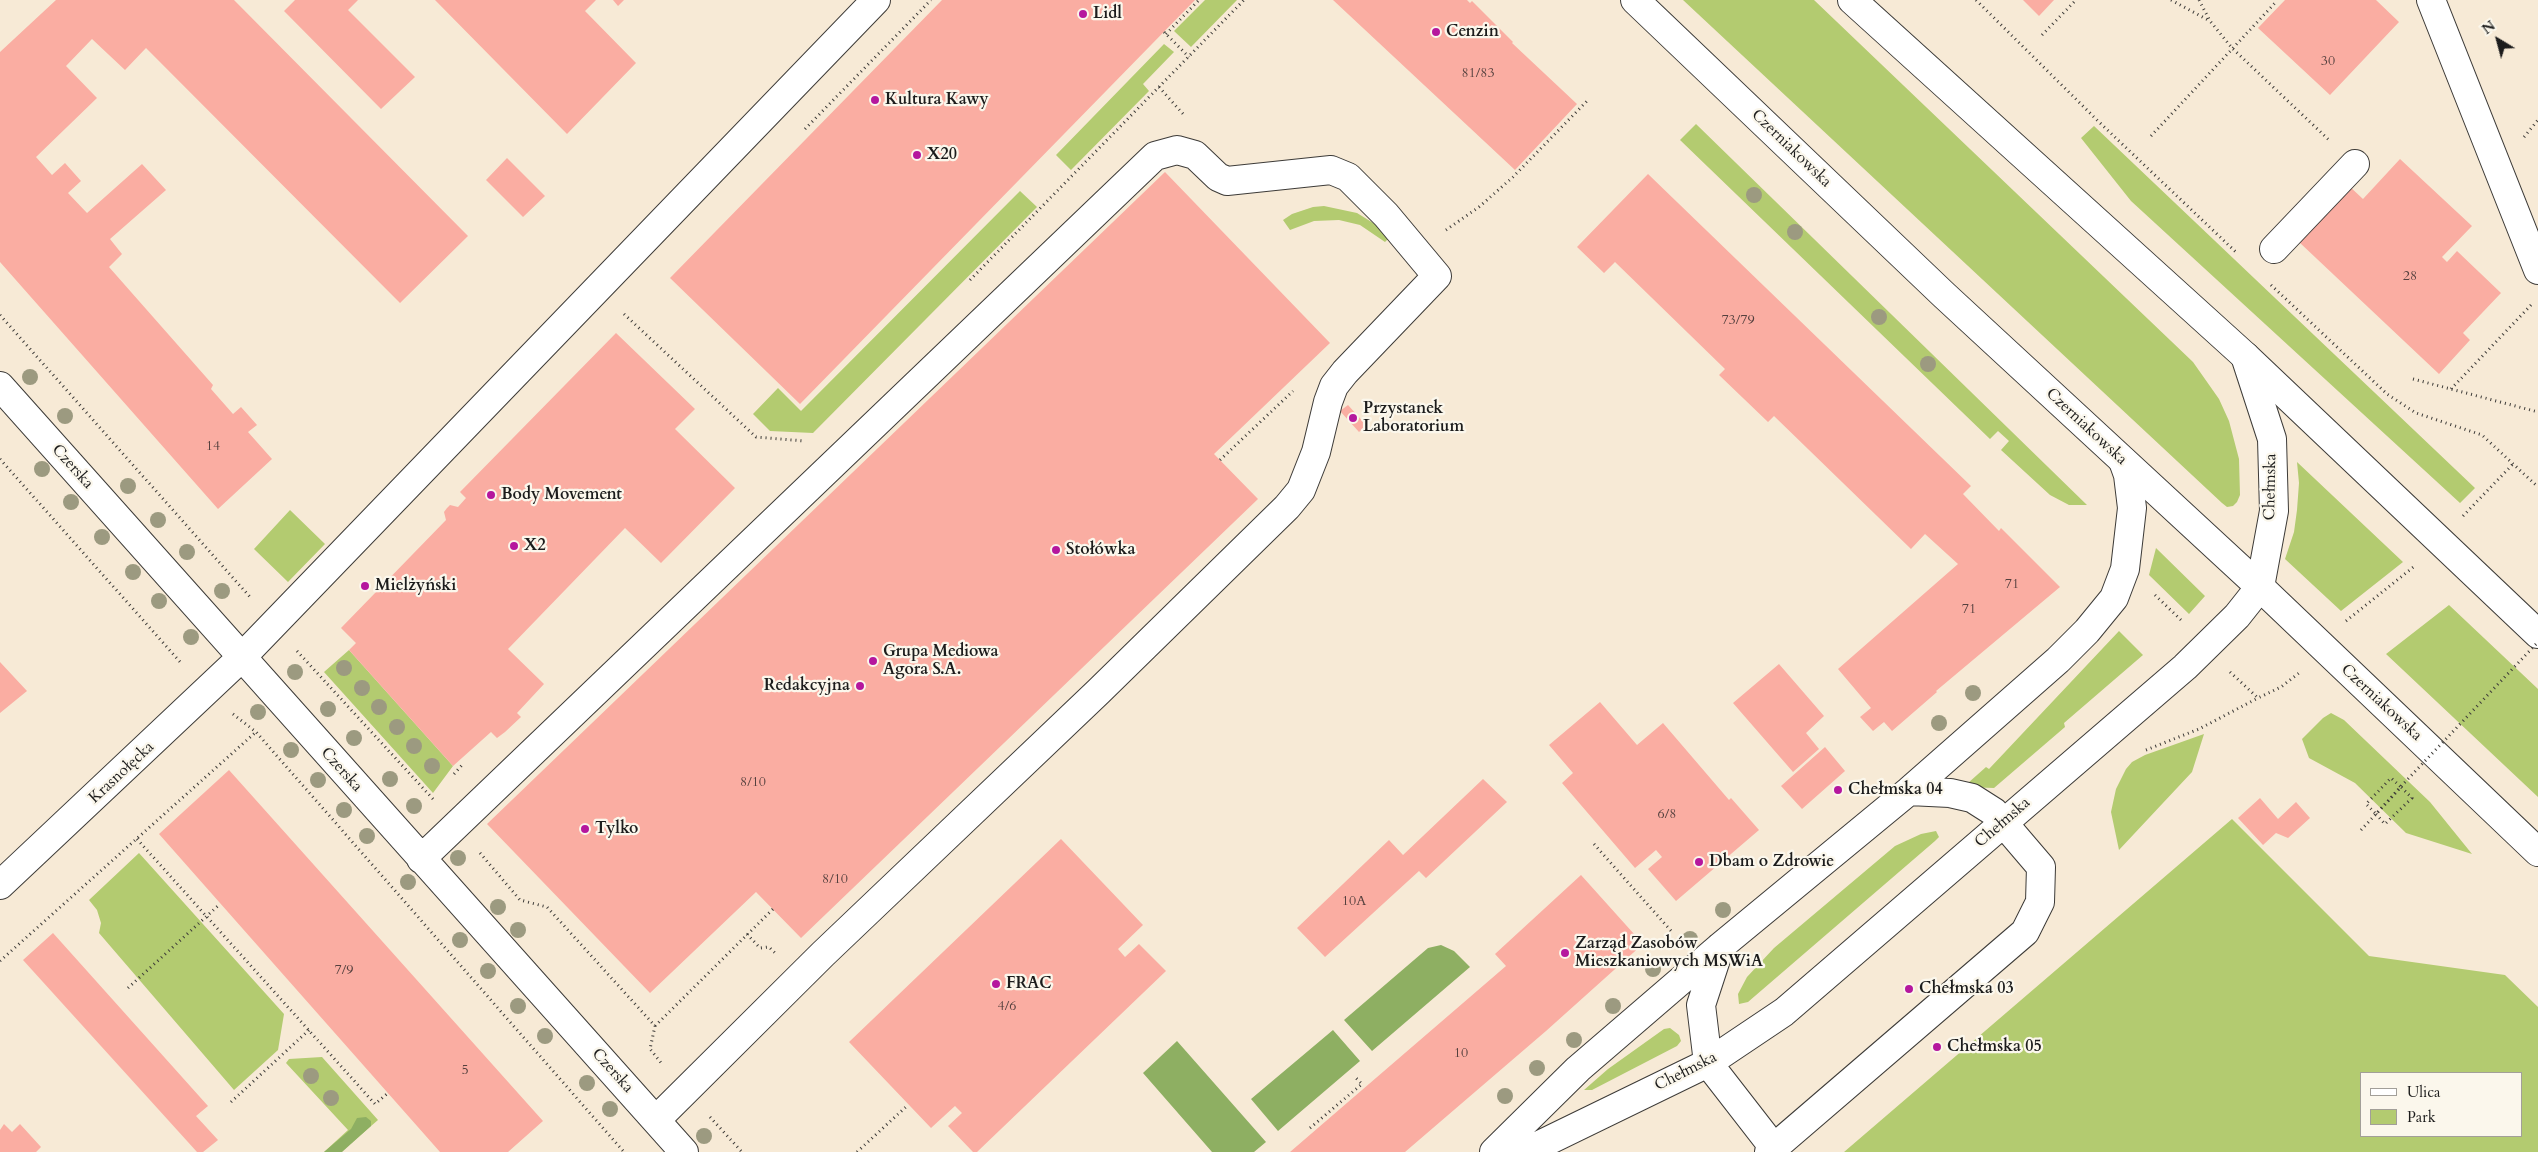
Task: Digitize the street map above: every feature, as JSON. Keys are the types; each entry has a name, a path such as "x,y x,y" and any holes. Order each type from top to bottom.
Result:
{"street":[{"name":"Krasnołęcka","path":"0,885 207,693 242,658 876,0"},
{"name":"Czerniakowska","path":"1634,0 2123,461 2260,587 2538,852"},
{"path":"1852,0 2245,356 2538,634"},
{"path":"2431,0 2538,270"},
{"path":"421,859 457,827 1155,156 1178,150 1195,155 1218,177 1227,181 1325,169 1340,172 1386,215 1437,276 1345,372 1334,386 1308,475 1301,490 1287,507 1098,692 823,954 656,1120"},
{"path":"2274,249 2355,164"},
{"name":"Chełmska","path":"1525,1152 1708,1063 1784,1012 2207,647 2237,616 2260,587 2274,512 2272,439 2245,356"},
{"name":"Czerska","path":"0,386 684,1152"},
{"path":"1494,1152 1578,1068 1721,946 1909,791 2058,660 2087,631 2114,598 2125,569 2132,519 2132,496 2123,461"},
{"path":"1721,946 1701,1004 1708,1063 1772,1150 2025,932 2040,902 2041,867 1994,812 1972,798 1950,793 1909,791"}],"path":[{"path":"1189,57 1165,33 1199,0"},
{"path":"974,275 1244,0"},
{"path":"1976,0 2099,122 2243,258"},
{"path":"2042,35 2076,0"},
{"path":"2171,0 2210,21"},
{"path":"2198,0 2210,21 2232,48 2355,164"},
{"path":"2151,136 2275,3"},
{"path":"1160,87 1184,115"},
{"path":"1426,263 1433,242 1513,177 1586,100"},
{"path":"2264,279 2387,394 2416,413 2482,435 2538,487"},
{"path":"2451,389 2538,297"},
{"path":"624,314 756,437 812,441"},
{"path":"0,315 520,900 547,907 655,1026"},
{"path":"2413,379 2538,412"},
{"path":"1220,460 1295,389"},
{"path":"0,459 207,693 256,732 624,1152"},
{"path":"2463,515 2513,464"},
{"path":"2348,619 2411,570"},
{"path":"2150,590 2184,623"},
{"path":"2361,830 2538,642"},
{"path":"2144,751 2199,729 2281,687 2299,673"},
{"path":"2232,674 2258,698"},
{"path":"0,961 256,732"},
{"path":"2391,778 2401,787 2412,798 2385,824 2377,813 2366,804 2391,778"},
{"path":"2377,813 2401,787"},
{"path":"136,839 375,1104 388,1093"},
{"path":"1594,844 1672,932"},
{"path":"128,988 220,904"},
{"path":"742,1152 650,1050 655,1026 773,909"},
{"path":"747,934 760,948 769,947 775,953 768,960"},
{"path":"231,1102 309,1030"},
{"path":"660,1061 668,1055"},
{"path":"1310,1128 1362,1084 1355,1077"},
{"path":"857,1152 908,1105"}],"green space":[{"path":"1205,0 1237,0 1191,47 1174,31"},
{"path":"1683,0 1814,0 2193,362 2219,399 2229,421 2239,459 2240,495 2237,502 2233,506 2227,507 2222,503"},
{"path":"1164,44 1174,52 1143,84 1149,91 1071,170 1056,155"},
{"path":"1696,124 2087,505 2069,505 2050,495 2001,450 2009,441 1998,431 1990,439 1680,140"},
{"path":"2094,126 2475,488 2460,503 2131,201 2081,138"},
{"path":"1020,191 1037,207 813,433 770,431 753,414 778,388 801,411"},
{"path":"1324,206 1357,213 1378,226 1389,238 1385,242 1360,225 1339,220 1314,221 1290,230 1283,220 1292,214 1313,207"},
{"path":"2297,462 2403,562 2341,611 2285,559 2294,532 2297,510 2299,483"},
{"path":"290,510 325,544 288,582 254,549"},
{"path":"2156,548 2205,596 2189,614 2149,575"},
{"path":"2449,605 2538,689 2538,797 2386,654"},
{"path":"2119,631 2143,655 2064,723 2065,727 1994,788 1966,787 1986,767 1989,769"},
{"path":"349,650 453,766 433,793 324,672"},
{"path":"2331,713 2344,720 2430,802 2472,854 2406,833 2355,783 2309,758 2302,739 2323,718"},
{"path":"2204,734 2192,772 2119,850 2111,812 2116,789 2126,769 2132,762 2145,755"},
{"path":"2232,819 2369,956 2505,975 2538,1007 2538,1152 1844,1152"},
{"path":"1936,831 1939,837 1935,841 1748,1002 1739,1004 1738,994 1747,977 1774,948 1895,846 1921,834"},
{"path":"139,853 284,1014 278,1050 234,1090 99,933 101,923 97,910 89,900"},
{"path":"1441,945 1454,951 1470,967 1372,1051 1344,1020 1428,948"},
{"path":"1670,1028 1679,1035 1681,1041 1677,1046 1592,1090 1584,1090 1608,1069 1664,1029"},
{"path":"1333,1030 1360,1061 1278,1131 1251,1099"},
{"path":"1177,1041 1266,1142 1254,1152 1212,1152 1143,1073"},
{"path":"322,1057 378,1120 341,1152 324,1152 348,1130 286,1063 289,1059"},
{"path":"366,1117 371,1121 371,1126 342,1152 324,1152 351,1129 357,1118"}],"building":[{"path":"56,0 234,0 468,236 400,303 146,48 125,70 92,39 66,66 97,98 36,157 52,175 65,163 81,181 68,193 87,213 142,164 166,190 110,239 122,254 109,267 213,385 211,389 233,414 241,407 257,425 248,432 272,459 218,509 0,262 0,52"},
{"path":"295,0 358,0 348,10 415,77 381,109 284,11"},
{"path":"435,0 596,0 585,11 636,63 567,134"},
{"path":"613,0 624,0 618,6"},
{"name":"X20","path":"942,0 1195,0 800,404 670,278"},
{"path":"1333,0 1467,0 1470,3 1472,1 1512,43 1577,104 1515,170"},
{"path":"2023,0 2054,0 2039,16"},
{"path":"2285,0 2376,0 2399,22 2330,95 2258,28"},
{"path":"507,158 545,196 523,217 486,180"},
{"path":"2400,159 2472,226 2442,257 2447,262 2457,251 2501,293 2463,333 2470,340 2439,374 2299,242 2348,185 2363,199"},
{"name":"Grupa Mediowa Agora S.A.","path":"1165,172 1330,343 1214,454 1258,499 801,938 756,892 650,993 487,824"},
{"path":"1648,174 1971,486 1963,494 1999,531 2001,528 2060,587 1936,691 1892,731 1884,722 1873,731 1860,717 1871,708 1838,669 1958,564 1925,534 1911,549 1774,416 1768,422 1719,375 1725,369 1615,262 1604,273 1577,247"},
{"name":"X2","path":"616,333 695,409 675,429 735,488 661,563 625,528 508,649 544,684 517,713 521,717 497,738 491,732 453,766 349,650 356,643 341,628 446,520 444,512 447,508 450,505 458,507 466,498 460,492"},
{"name":"Przystanek Laboratorium","path":"1348,405 1366,425 1359,432 1340,411"},
{"path":"0,662 27,691 0,713"},
{"path":"1779,664 1824,716 1806,733 1819,749 1793,772 1733,703"},
{"path":"1600,702 1637,745 1663,723 1729,800 1731,798 1759,830 1676,901 1648,869 1662,857 1656,850 1635,868 1562,783 1573,773 1549,745"},
{"path":"1825,747 1845,771 1802,809 1781,786"},
{"path":"229,770 543,1121 508,1152 440,1152 159,834"},
{"path":"1483,779 1507,802 1426,878 1419,871 1325,957 1297,928 1389,840 1403,855"},
{"path":"2260,798 2278,819 2296,802 2310,818 2288,838 2276,833 2263,845 2238,818"},
{"path":"1061,839 1143,925 1118,949 1125,957 1139,944 1166,971 977,1152 973,1152 948,1126 962,1113 955,1106 931,1128 849,1042"},
{"path":"1581,875 1643,944 1546,1031 1405,1152 1290,1152 1506,966 1495,954"},
{"path":"53,933 208,1106 196,1116 218,1140 203,1152 197,1152 23,960"},
{"path":"4,1124 12,1132 20,1124 41,1147 36,1152 0,1152 0,1130"}],"place":[{"name":"Lidl","path":"1083,14"},
{"name":"Cenzin","path":"1436,32"},
{"name":"Kultura Kawy","path":"875,100"},
{"name":"X20","path":"917,155"},
{"name":"Przystanek Laboratorium","path":"1353,418"},
{"name":"Body Movement","path":"491,495"},
{"name":"X2","path":"514,546"},
{"name":"Stołówka","path":"1056,550"},
{"name":"Mielżyński","path":"365,586"},
{"name":"Grupa Mediowa Agora S.A.","path":"873,661"},
{"name":"Redakcyjna","path":"860,686"},
{"name":"Chełmska 04","path":"1838,790"},
{"name":"Tylko","path":"585,829"},
{"name":"Dbam o Zdrowie","path":"1699,862"},
{"name":"Zarząd Zasobów Mieszkaniowych MSWiA","path":"1565,953"},
{"name":"FRAC","path":"996,984"},
{"name":"Chełmska 03","path":"1909,989"},
{"name":"Chełmska 05","path":"1937,1047"}]}
